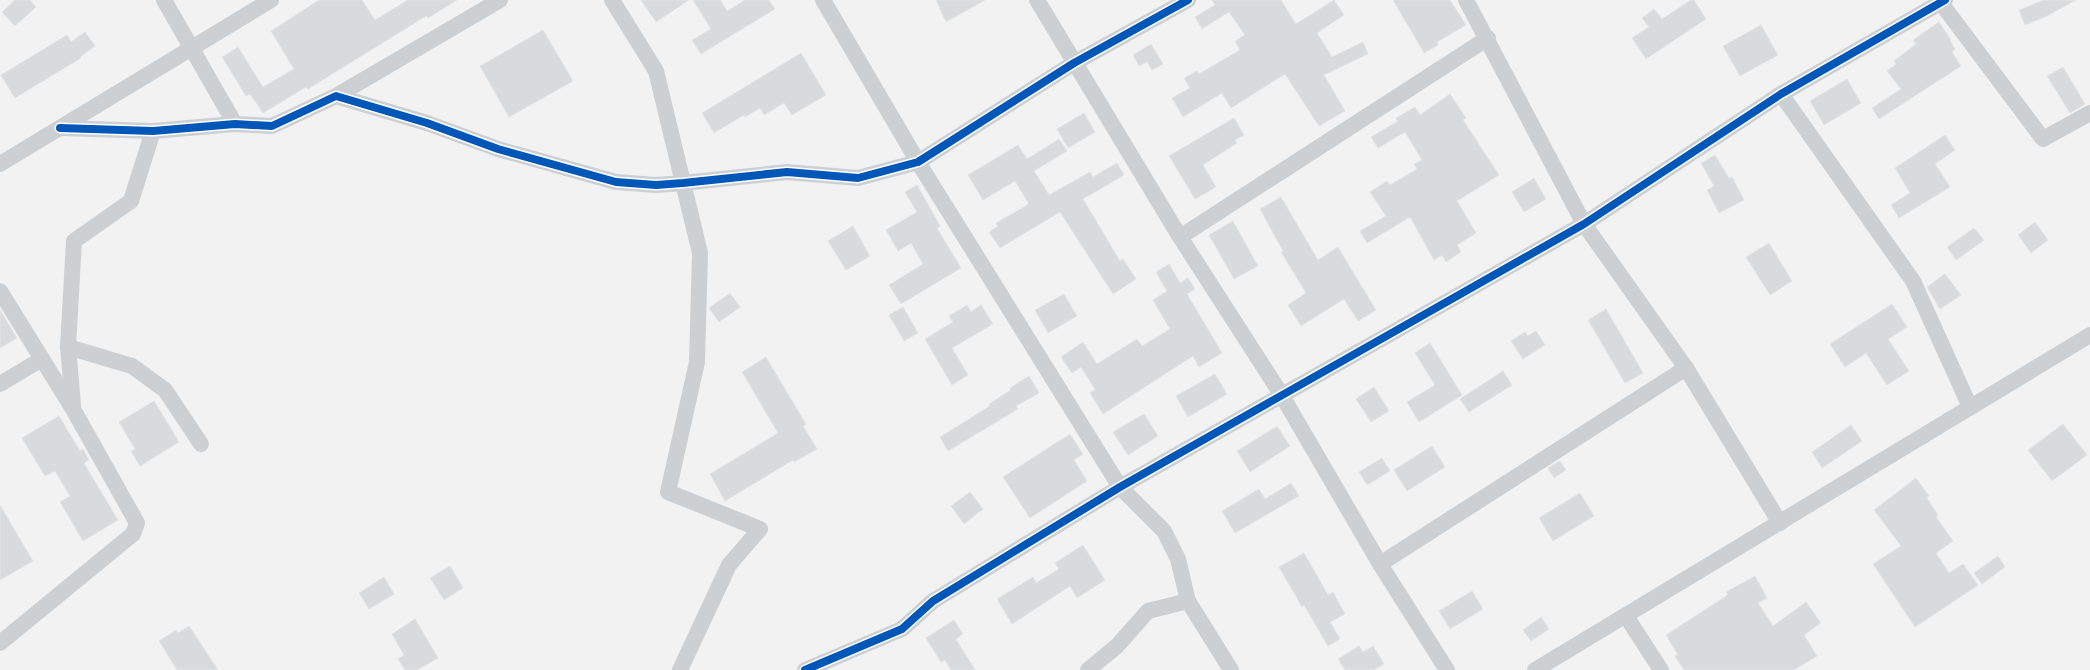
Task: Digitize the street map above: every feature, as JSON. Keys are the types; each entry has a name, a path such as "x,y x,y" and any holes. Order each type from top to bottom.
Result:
{"street":[{"path":"164,0 235,124"},
{"path":"0,164 271,0"},
{"path":"60,128 153,131 235,124 272,126 336,96 500,0"},
{"path":"612,0 656,71 700,253 697,362 668,492 760,529 729,565 680,670"},
{"path":"823,0 918,162 1120,487 1164,531 1178,559 1188,601 1231,670"},
{"path":"1037,0 1180,238 1281,394 1380,564 1447,670"},
{"path":"336,96 426,123 498,149 616,182 656,185 787,172 858,178 918,162 1074,63 1188,0"},
{"path":"1466,0 1488,38 1584,224 1686,368 1780,523"},
{"path":"805,670 902,629 933,601 1120,487 1281,394 1584,224 1781,94 1943,1 2043,139 2090,113"},
{"path":"1180,238 1488,38"},
{"path":"1781,94 1913,281 1970,406"},
{"path":"73,409 68,347 74,241 131,201 153,131"},
{"path":"0,291 73,409 137,523 133,534 0,643"},
{"path":"1536,670 2090,335"},
{"path":"68,347 132,366 164,390 201,444"},
{"path":"0,384 42,359"},
{"path":"1380,564 1686,368"},
{"path":"1088,670 1117,646 1148,611 1188,601"},
{"path":"1626,616 1660,670"}],"building":[{"path":"15,0 30,0 36,7 15,26 2,12"},
{"path":"319,0 362,0 375,20 408,0 457,0 428,18 426,16 308,89 306,87 263,113 250,94 246,96 222,57 238,47 263,87 294,69 271,31"},
{"path":"641,0 689,0 656,22"},
{"path":"693,0 720,0 727,11 745,0 769,0 775,9 701,54 692,40 711,29"},
{"path":"936,0 985,0 946,22"},
{"path":"1212,0 1281,0 1296,24 1334,0 1344,15 1317,33 1332,57 1363,42 1368,54 1324,75 1345,111 1319,126 1285,74 1231,108 1222,93 1183,117 1172,98 1190,88 1184,78 1197,71 1199,74 1240,50 1235,41 1245,35 1229,12 1202,29 1195,17 1215,5"},
{"path":"1393,0 1450,0 1466,25 1437,42 1438,45 1424,53"},
{"path":"1691,0 1694,0 1706,19 1646,59 1632,38 1649,27 1642,18 1654,9 1662,19"},
{"path":"2044,0 2076,0 2047,16 2025,25 2019,10"},
{"path":"1939,22 1951,40 1955,49 1952,52 1961,66 1879,119 1872,108 1901,89 1887,71 1896,64 1894,61 1916,44 1913,40"},
{"path":"1761,25 1778,55 1740,76 1723,46"},
{"path":"543,30 573,81 509,117 480,66"},
{"path":"85,32 95,46 81,58 15,98 1,75 67,35 71,42"},
{"path":"1151,44 1163,64 1152,70 1147,62 1139,66 1133,55"},
{"path":"801,53 826,95 792,115 784,103 764,115 760,108 714,133 702,113"},
{"path":"2063,67 2085,104 2070,113 2047,76"},
{"path":"1847,79 1861,103 1824,125 1810,101"},
{"path":"1450,94 1466,118 1463,120 1499,175 1457,201 1476,233 1457,245 1461,252 1446,262 1442,255 1434,260 1410,217 1367,243 1360,231 1386,216 1370,192 1387,181 1390,185 1417,169 1414,164 1422,160 1405,132 1378,148 1371,137 1398,121 1396,118 1415,107 1420,115"},
{"path":"1084,113 1095,132 1068,148 1057,129"},
{"path":"1234,118 1244,135 1235,140 1237,143 1203,165 1216,187 1195,199 1169,156"},
{"path":"1945,135 1955,150 1935,164 1950,187 1899,218 1891,205 1910,193 1895,168"},
{"path":"1059,139 1067,151 1034,171 1049,195 1090,172 1093,177 1117,163 1124,175 1083,199 1120,261 1123,259 1136,279 1113,294 1060,212 1000,248 989,232 998,226 996,223 1029,204 1015,181 983,200 968,175 1018,145 1027,159"},
{"path":"1715,155 1729,178 1732,177 1744,200 1719,213 1707,190 1714,186 1701,163"},
{"path":"1534,178 1546,199 1524,212 1512,192"},
{"path":"917,185 940,226 937,228 961,268 901,304 889,285 923,264 911,243 898,251 886,230 917,212 905,192"},
{"path":"1281,197 1318,260 1338,247 1376,310 1358,321 1344,299 1301,326 1288,305 1306,293 1281,252 1283,251 1260,209"},
{"path":"1233,221 1258,266 1234,279 1209,235"},
{"path":"2035,222 2048,240 2031,253 2018,235"},
{"path":"853,226 870,256 846,270 828,241"},
{"path":"1974,228 1984,240 1956,260 1947,247"},
{"path":"1769,243 1792,281 1770,295 1746,257"},
{"path":"1169,264 1180,283 1188,278 1195,289 1187,294 1222,353 1199,367 1193,356 1103,414 1090,393 1095,389 1081,367 1072,373 1061,357 1083,342 1097,364 1137,339 1142,346 1170,329 1153,300 1167,291 1156,272"},
{"path":"1945,274 1961,295 1940,309 1927,287"},
{"path":"730,293 740,307 719,322 709,308"},
{"path":"1064,294 1077,316 1048,333 1035,310"},
{"path":"1892,304 1907,327 1888,339 1909,371 1887,385 1866,353 1845,367 1830,344"},
{"path":"967,305 971,312 981,305 993,324 952,348 968,375 952,385 925,339 953,322 949,316"},
{"path":"903,307 918,333 904,341 889,315"},
{"path":"1606,309 1643,373 1625,383 1588,320"},
{"path":"0,310 17,338 0,348"},
{"path":"1536,331 1545,345 1523,359 1511,341 1525,332 1528,336"},
{"path":"1430,343 1462,395 1419,422 1407,402 1435,385 1415,353"},
{"path":"766,357 806,424 803,426 817,449 794,462 793,460 725,501 710,474 778,433 742,372"},
{"path":"1503,371 1512,385 1469,412 1460,399"},
{"path":"1215,374 1227,394 1188,417 1176,396"},
{"path":"1029,376 1039,393 1016,406 1018,409 948,451 940,437 990,406 989,404"},
{"path":"1374,387 1389,411 1371,422 1356,399"},
{"path":"154,401 179,442 140,466 131,451 135,449 119,422"},
{"path":"1144,414 1158,436 1128,455 1113,432"},
{"path":"59,416 80,451 83,449 89,460 84,463 118,520 83,541 60,502 70,496 55,471 45,476 22,438"},
{"path":"2063,424 2087,455 2052,481 2028,450"},
{"path":"1851,425 1862,441 1822,468 1812,452"},
{"path":"1277,426 1290,446 1250,472 1237,451"},
{"path":"1070,434 1083,454 1074,460 1087,481 1030,518 1003,477"},
{"path":"1432,446 1445,467 1407,491 1394,470"},
{"path":"1382,458 1390,471 1367,485 1359,472"},
{"path":"1560,461 1566,470 1554,478 1548,468"},
{"path":"1916,478 1929,496 1927,498 1938,515 1936,517 1953,541 1936,553 1949,573 1963,564 1978,585 1915,627 1873,564 1901,546 1874,510"},
{"path":"1291,483 1299,496 1235,533 1222,511 1259,489 1265,499"},
{"path":"970,492 983,509 964,524 951,506"},
{"path":"1580,493 1594,516 1553,541 1539,518"},
{"path":"0,505 33,561 0,580"},
{"path":"1083,545 1105,580 1077,598 1070,586 1012,624 997,599 1033,577 1036,583 1059,569 1055,563"},
{"path":"1304,553 1328,595 1333,592 1345,614 1330,622 1340,639 1328,646 1304,605 1302,607 1279,567"},
{"path":"1998,556 2005,567 1982,584 1974,573"},
{"path":"450,566 463,588 444,600 430,578"},
{"path":"1755,576 1767,598 1758,603 1773,626 1806,602 1821,623 1804,635 1817,656 1794,670 1684,670 1675,656 1678,655 1666,635 1728,595 1726,592"},
{"path":"384,577 394,594 369,609 359,593"},
{"path":"1472,591 1483,609 1450,629 1439,611"},
{"path":"1541,617 1549,629 1531,641 1523,630"},
{"path":"415,619 438,658 417,670 405,670 398,659 404,655 392,634"},
{"path":"954,620 963,634 956,639 975,670 951,670 945,660 941,662 926,638"},
{"path":"189,626 218,670 177,670 159,641 176,630 178,633"},
{"path":"1359,646 1363,652 1373,646 1384,664 1374,670 1345,670 1338,659"}],"cycle path":[{"path":"60,128 153,131 235,124 272,126 336,96 427,123 498,149 616,182 656,185 787,172 858,178 918,162 1074,63 1188,0"},
{"path":"805,670 902,629 933,601 1120,487 1584,224 1781,94 1945,0"}]}
